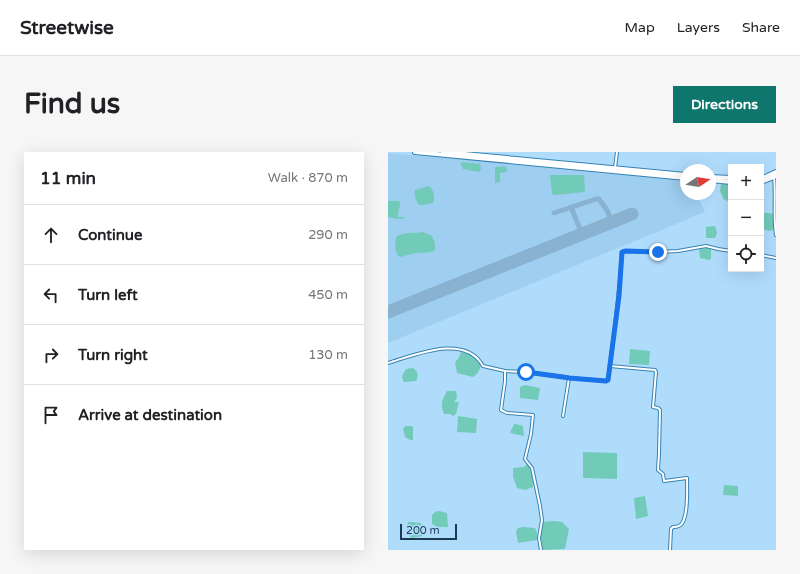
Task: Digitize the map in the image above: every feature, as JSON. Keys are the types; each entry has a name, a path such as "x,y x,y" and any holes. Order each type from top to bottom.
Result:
{"main road":[{"path":"415,152 680,175"},
{"path":"443,152 615,168 680,177"},
{"path":"764,178 776,172"},
{"path":"764,181 775,177"},
{"path":"716,178 728,178"},
{"path":"716,179 728,181"}],"street":[{"path":"615,168 617,152"},
{"path":"775,177 774,213 776,235"},
{"path":"388,363 423,352 438,349 456,349 475,356 483,366 506,371 606,381 608,380 619,296 622,252 678,251 706,246 718,250 728,251"},
{"path":"764,256 776,258"},
{"path":"610,366 655,370 656,372 653,407 660,410 658,470 663,474 664,481 687,478 686,514 683,523 671,529 670,550"},
{"path":"506,371 501,410 507,413 534,416 525,459 532,468 540,506 542,520 539,538 540,550"},
{"path":"563,416 569,378"}],"shaded area":[{"path":"388,153 594,171 595,173 680,179 680,200 700,201 705,212 388,343"},
{"path":"462,162 480,164 481,169 479,172 463,169 460,164"},
{"path":"506,166 507,172 500,173 500,182 495,183 495,167"},
{"path":"550,175 584,175 585,192 552,194"},
{"path":"721,183 728,183 728,201 723,199 720,191"},
{"path":"429,186 434,194 433,203 419,205 415,190"},
{"path":"388,201 399,201 400,205 398,217 405,217 404,218 398,219 388,217"},
{"path":"764,213 773,214 774,229 770,231 764,230"},
{"path":"715,226 717,233 715,238 706,238 706,227"},
{"path":"423,232 432,236 435,243 435,250 400,257 396,253 396,237 406,233"},
{"path":"707,247 711,249 711,259 709,260 700,258 699,249"},
{"path":"630,349 650,351 649,365 629,364"},
{"path":"461,352 474,357 480,363 477,374 473,377 457,373 455,362"},
{"path":"413,368 418,374 416,381 403,381 402,376 406,369"},
{"path":"525,385 540,388 538,400 520,398 520,387"},
{"path":"447,391 456,391 457,398 454,402 459,402 456,414 453,416 450,414 444,414 442,407 442,402"},
{"path":"458,416 477,419 476,433 457,432"},
{"path":"514,424 523,426 524,436 510,433"},
{"path":"405,426 413,427 413,440 405,437 403,429"},
{"path":"583,452 617,453 617,479 583,478"},
{"path":"528,465 530,470 533,487 525,490 517,488 513,477 513,468 524,467"},
{"path":"724,485 738,486 738,496 723,495"},
{"path":"645,496 648,516 636,519 634,498"},
{"path":"439,511 447,513 448,527 437,527 432,524 432,515"},
{"path":"408,522 421,523 423,536 411,538 407,526"},
{"path":"542,522 562,522 569,529 565,549 541,550 540,534"},
{"path":"518,528 535,528 537,532 537,540 518,543 516,531"}],"taxiway":[{"path":"554,213 599,199 608,213 610,219 609,223"},
{"path":"571,207 582,234"}],"runway":[{"path":"388,312 632,214"}],"route":[{"path":"526,372 569,378 608,380 619,296 622,252 658,252"}]}
